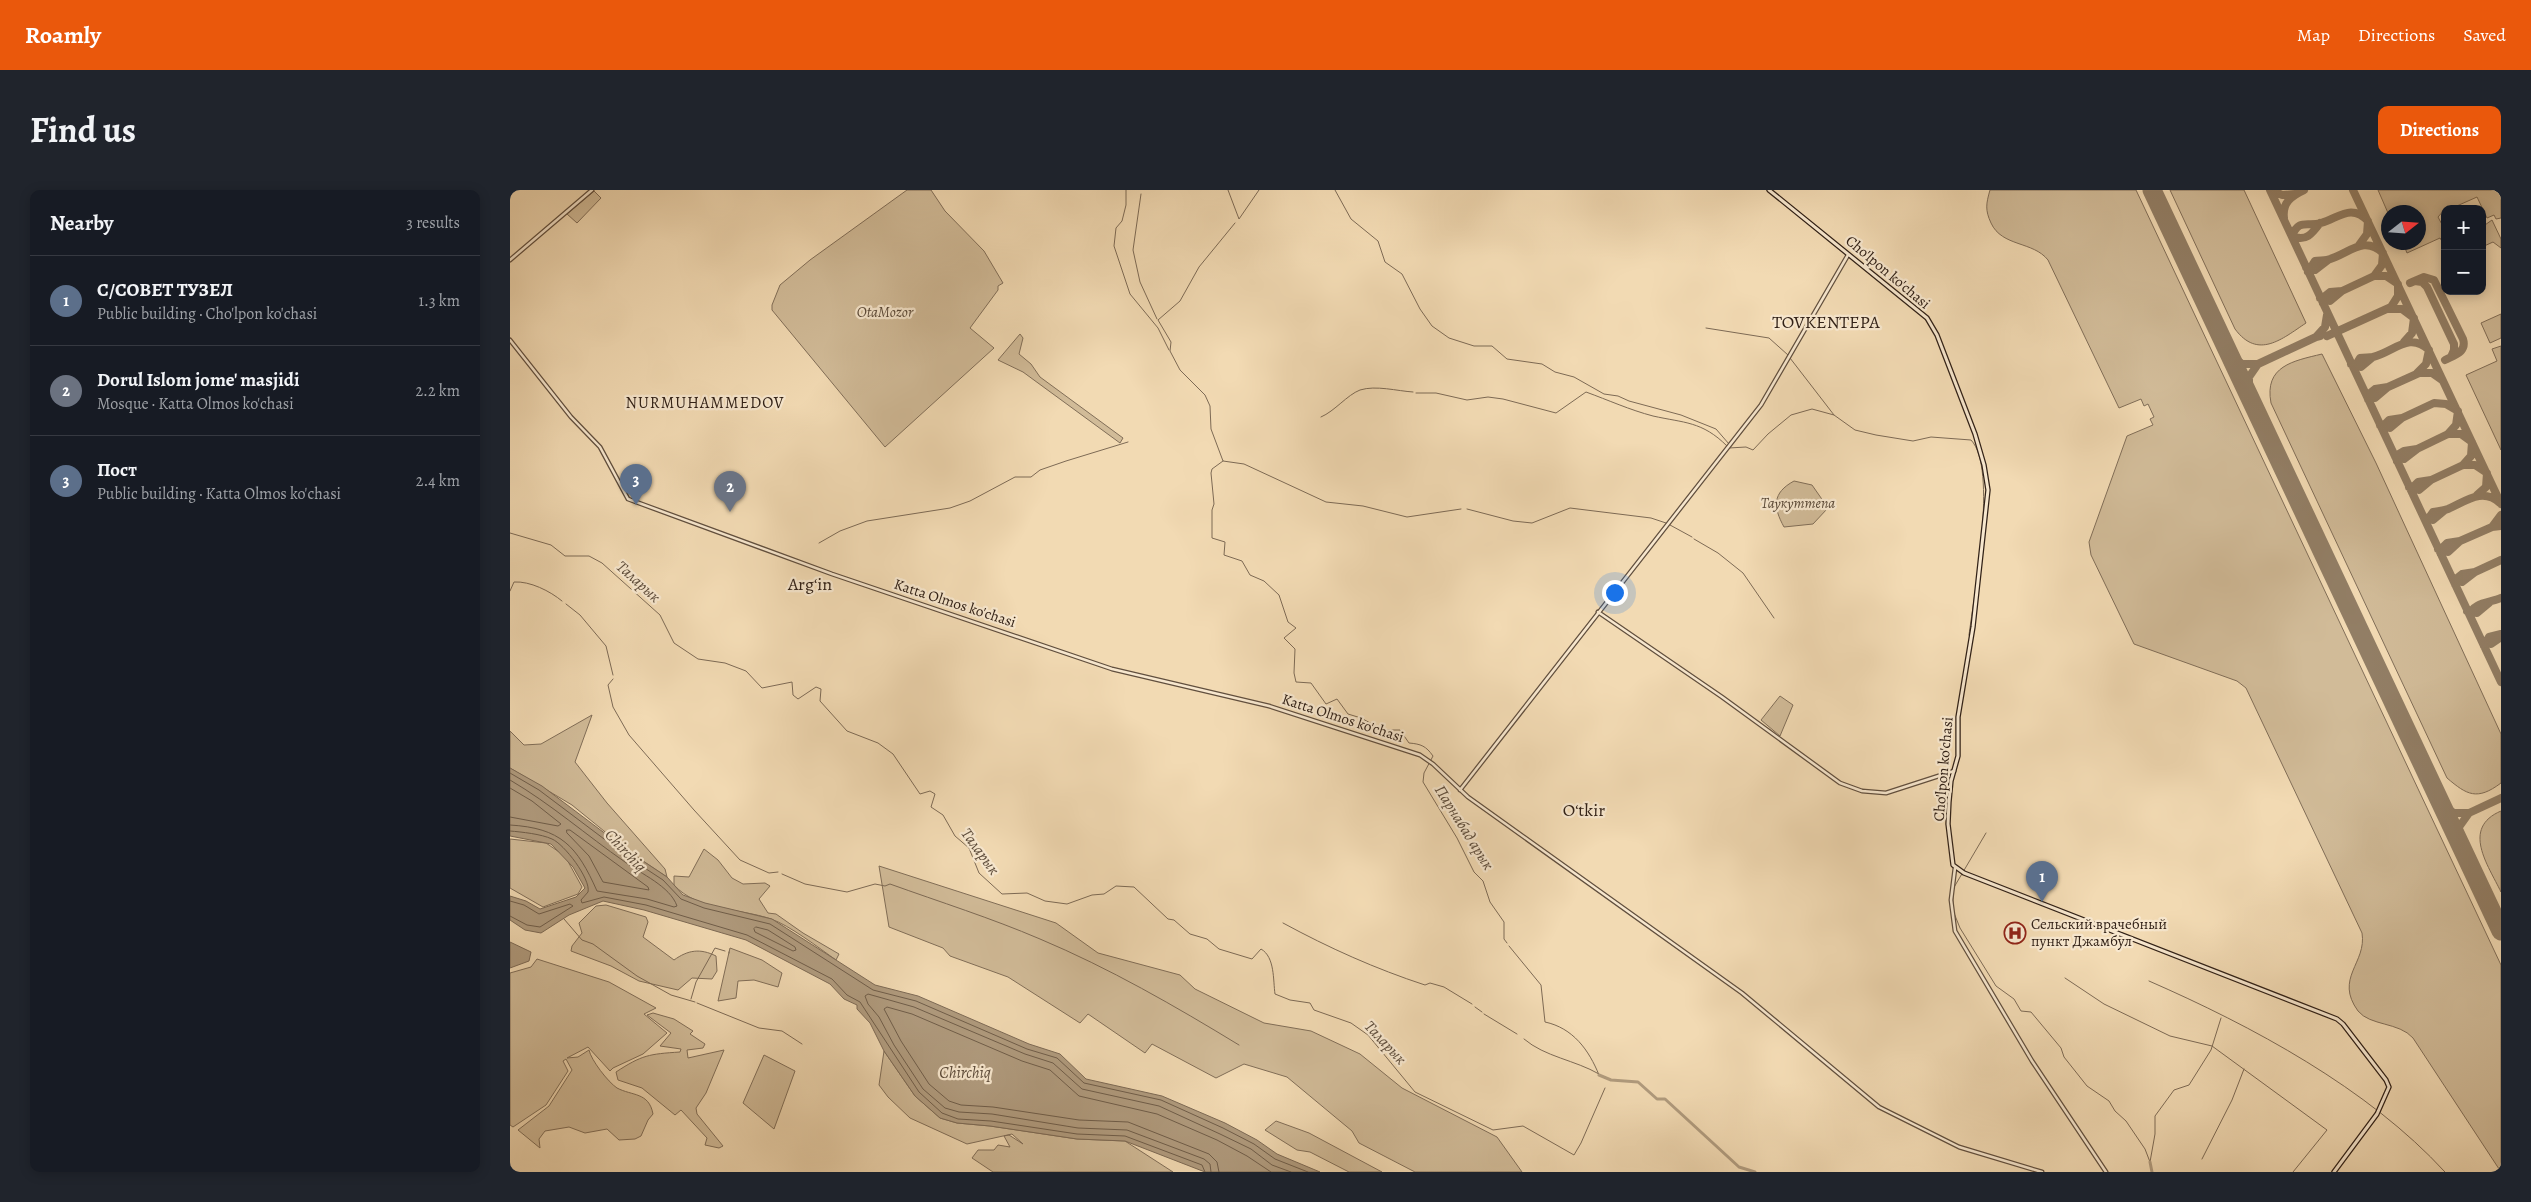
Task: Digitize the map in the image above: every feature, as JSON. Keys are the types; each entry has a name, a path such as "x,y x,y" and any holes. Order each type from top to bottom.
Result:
{"main road":[{"name":"Cho'lpon ko'chasi","path":"1769,190 1915,307 1931,324 1965,405 1985,469 1988,500 1972,627 1958,717 1958,756 1950,791 1948,824 1952,862 1955,868"},
{"path":"1955,868 2336,1018 2343,1024 2386,1080 2389,1087 2377,1113 2334,1172"}],"street":[{"path":"510,260 592,190"},
{"path":"1460,790 1761,405 1849,253"},
{"name":"Katta Olmos ko'chasi","path":"510,340 571,417 600,447 628,499 832,574 1112,669 1288,711 1344,729 1427,760 1460,790 1742,993 1879,1107 1959,1147 2042,1172"},
{"path":"1598,612 1722,697 1840,783 1862,791 1886,793 1954,771"},
{"path":"1955,868 1951,900 1955,931 2032,1061 2106,1172"}],"green space":[{"name":"OtaMozor","path":"907,190 931,190 945,211 984,251 1003,283 998,286 998,290 970,328 994,348 885,447 772,310 772,305 780,285 810,260"},
{"path":"1990,190 2136,190 2501,965 2501,1172 2413,1038 2400,1029 2363,1016 2351,999 2350,980 2360,953 2362,933 2246,688 2237,681 2134,644 2091,555 2089,542 2127,436 2153,425 2150,419 2154,417 2148,404 2144,406 2141,399 2119,408 2048,260 2042,254 2002,236 1991,223 1987,207"},
{"path":"2170,190 2244,190 2306,323 2270,344 2252,343 2244,338 2235,329"},
{"path":"2378,190 2501,190 2501,218 2496,219 2494,215 2487,218 2486,205 2481,205 2477,197 2459,205 2441,205 2441,214 2438,217 2441,223 2441,240 2440,238 2426,244 2426,205 2385,205"},
{"path":"594,191 601,198 577,223 567,214"},
{"path":"2492,220 2501,239 2501,248 2493,242 2486,245 2486,224"},
{"path":"2501,314 2501,338 2490,343 2481,323"},
{"path":"1020,334 1023,338 1019,354 1031,364 1040,377 1123,438 1120,443 1023,372 998,360"},
{"path":"2501,346 2501,450 2466,375 2497,361 2492,349"},
{"path":"2322,354 2376,463 2501,734 2501,783 2493,789 2479,794 2472,794 2447,778 2271,403 2270,391 2276,373 2291,363"},
{"name":"Таукуттепа","path":"1794,481 1812,485 1827,509 1813,524 1784,527 1778,513 1778,496 1782,490"},
{"path":"1780,696 1793,705 1780,736 1761,720"},
{"path":"592,715 575,762 607,803 665,869 667,877 631,853 572,805 510,768 510,731 524,745 541,744"},
{"path":"2501,811 2501,892 2485,859 2480,837 2482,827 2489,818"},
{"path":"510,839 546,843 565,856 582,887 578,894 543,907 510,888"},
{"path":"704,849 718,860 732,878 743,884 765,883 770,886 759,899 768,913 776,914 803,933 839,954 836,960 804,937 778,922 759,915 720,908 695,900 674,885 674,876 689,877"},
{"path":"879,866 1056,923 1098,953 1180,975 1195,989 1264,1023 1311,1031 1360,1054 1402,1088 1497,1137 1522,1172 1415,1172 1359,1143 1352,1131 1287,1077 1244,1064 1216,1078 1152,1044 1145,1053 1088,1014 1080,1023 1008,977 950,956 943,948 889,927"},
{"path":"606,905 646,917 648,922 643,937 674,960 694,951 710,953 716,956 717,971 712,979 692,978 678,990 639,981 611,966 571,951 572,946 582,933 579,923 596,906"},
{"path":"730,948 762,960 782,973 778,987 754,980 738,981 736,998 718,1001"},
{"path":"537,959 609,982 656,1008 644,1014 667,1033 643,1054 610,1071 588,1047 567,1058 578,1057 589,1050 596,1065 613,1085 623,1091 644,1098 648,1102 653,1114 648,1120 641,1136 635,1139 619,1140 607,1129 585,1133 569,1127 545,1131 539,1139 540,1148 518,1130 549,1106 572,1070 566,1059 563,1061 568,1071 546,1105 513,1127 510,1125 510,973 531,967"},
{"path":"653,1013 674,1019 693,1031 690,1034 705,1044 703,1048 687,1050 688,1058 724,1050 706,1093 696,1108 697,1114 723,1146 719,1148 705,1145 707,1138 681,1110 675,1115 642,1088 618,1080 616,1072 633,1062 653,1055 680,1052 681,1049 660,1046 671,1033 647,1015"},
{"path":"884,1051 915,1096 940,1118 957,1123 1077,1139 1125,1141 1173,1172 993,1172 972,1158 978,1150 994,1150 998,1145 1010,1147 1004,1136 1009,1135 1023,1144 1012,1134 967,1144 910,1118 888,1097 879,1085"},
{"path":"764,1055 795,1071 774,1129 743,1103"},
{"path":"1276,1121 1309,1133 1382,1172 1349,1172 1310,1152 1297,1150 1265,1130"}],"water":[{"name":"Chirchiq","path":"510,768 542,786 631,853 667,877 683,895 705,903 772,919 875,985 918,996 1029,1044 1060,1054 1086,1079 1162,1096 1225,1123 1257,1140 1277,1154 1320,1172 1205,1172 1125,1141 1077,1139 957,1123 940,1118 915,1096 884,1051 870,1023 857,1009 857,1005 844,999 830,984 746,940 644,910 603,901 569,915 541,933 525,930 510,920 510,896 526,901 540,909 576,897 585,888 573,867 551,844 510,836"},
{"path":"510,942 531,952 529,961 510,968"}],"waterway":[{"path":"1126,190 1126,205 1122,221 1116,228 1114,246 1130,294 1158,328 1169,350"},
{"path":"1228,190 1239,219 1259,190"},
{"path":"1335,190 1351,219 1378,241 1385,262 1402,274 1420,309 1432,326 1449,338 1474,346 1492,346 1507,359 1542,364 1555,372 1574,377 1604,394 1618,396 1629,401 1681,415 1716,429 1729,444"},
{"path":"1141,194 1133,250 1140,282 1157,319"},
{"path":"1235,223 1199,267 1180,301 1158,320 1171,342 1170,351 1180,370 1205,395 1210,406 1211,429 1223,461 1244,464 1326,502 1363,506 1407,517 1461,509"},
{"path":"1706,328 1769,338 1788,355"},
{"path":"1790,358 1834,415"},
{"path":"1321,417 1350,395 1360,390 1380,388 1413,392"},
{"path":"1416,393 1436,393 1467,400 1488,397 1503,399 1556,413 1586,392 1644,414 1701,427 1727,446"},
{"path":"1729,448 1746,447 1753,450 1768,434 1791,415 1812,409 1834,415 1855,430 1876,435 1913,441 1931,437 1971,440 1979,455 1983,477 1984,503 1979,563 1969,635"},
{"path":"819,543 840,531 867,521 950,508 970,501 1015,477 1031,477 1040,470 1128,442"},
{"name":"Парнабад арык","path":"1223,461 1212,469 1211,473 1214,504 1212,510 1212,538 1225,542 1224,555 1242,561 1250,575 1264,581 1279,595 1288,622 1296,628 1284,638 1295,649 1294,673 1296,682 1311,683 1326,704 1337,699 1348,714 1361,718 1383,730 1400,730 1409,743 1423,746 1433,756 1424,773 1423,782 1457,838 1474,872 1483,881 1490,902 1504,922 1504,939 1507,943"},
{"path":"1467,509 1513,521 1532,523 1570,508 1651,518 1666,523"},
{"path":"1670,525 1692,537"},
{"name":"Таларык","path":"510,533 551,545 565,556 589,556 602,563 660,615 674,643 698,659 725,663 746,671 762,688 792,682 793,695 798,699 816,687 821,689 820,701 847,731 878,743 893,754 920,794 930,791 935,794 931,807 943,815 955,836 969,848 979,873 1002,894 1027,893 1045,901 1067,904 1092,895 1104,894 1116,886 1134,887 1168,919 1174,920 1190,934 1207,939 1219,949 1252,959 1261,949 1269,957 1271,963 1275,994 1290,1000 1310,1003 1314,1010 1351,1023 1368,1035 1415,1092 1493,1130 1523,1126 1574,1155 1605,1088"},
{"path":"1694,539 1718,553 1743,573 1774,618"},
{"path":"510,591 514,582 527,583 546,590 562,601"},
{"path":"566,604 580,615 606,646 613,675"},
{"path":"613,679 608,685 613,707 629,735 740,860 769,873 778,872"},
{"path":"1953,889 1986,833"},
{"path":"782,874 805,884 847,892 875,884 885,886 890,884 1003,924 1066,950 1116,975 1239,1045"},
{"path":"1953,893 1953,909"},
{"path":"1954,913 1960,928 1996,986 2014,999 2021,1011 2031,1012 2061,1048 2064,1057 2087,1086 2109,1101 2115,1111 2126,1121 2145,1149 2150,1162"},
{"path":"564,919 582,940 593,944 637,976 671,995 695,1002"},
{"path":"1283,923 1371,965 1425,985 1430,983 1444,987 1472,1004"},
{"name":"Парнабад арык","path":"1509,946 1541,985 1545,1022 1564,1029 1579,1041 1599,1075"},
{"path":"691,999 696,982 715,948 725,951"},
{"path":"2065,978 2104,1004 2170,1036 2212,1046 2327,1130 2293,1172"},
{"path":"2149,981 2228,1018 2307,1062 2381,1113 2445,1172"},
{"path":"697,1003 759,1028 782,1031 802,1044"},
{"path":"1475,1007 1482,1012"},
{"path":"1484,1014 1517,1034"},
{"path":"2150,1162 2155,1134 2155,1116 2174,1090 2189,1085 2211,1050 2221,1018"},
{"path":"1524,1039 1541,1050 1599,1074"},
{"path":"2202,1159 2232,1100 2244,1069"},
{"name":"Парнабад арык","path":"1599,1075 1611,1080 1638,1082 1657,1099 1665,1099 1739,1167 1755,1172"},
{"name":"Парнабад арык","path":"2150,1162 2152,1172"}],"taxiway":[{"path":"2270,190 2501,682"},
{"path":"2272,190 2282,195 2295,194"},
{"path":"2284,218 2284,208 2288,201 2304,190"},
{"path":"2353,190 2501,504"},
{"path":"2320,223 2317,227 2314,231 2308,236 2301,238 2292,236 2301,225 2304,224 2316,224 2321,223 2350,212 2356,213 2368,221 2367,234 2359,245"},
{"path":"2308,272 2315,261 2327,260 2355,248 2369,245 2383,253 2382,265 2374,276"},
{"path":"2306,267 2315,270 2328,260"},
{"path":"2323,303 2325,296 2330,292 2342,291 2374,276 2386,276 2398,284 2398,296 2391,307 2327,336"},
{"path":"2410,283 2424,277 2434,280 2463,339 2462,350 2445,360"},
{"path":"2415,281 2422,282 2427,287 2454,344 2451,357"},
{"path":"2320,298 2330,301 2342,291"},
{"path":"2389,309 2402,309 2414,318 2412,333 2404,342"},
{"path":"2320,336 2316,337 2325,327 2327,315"},
{"path":"2258,364 2316,337"},
{"path":"2354,368 2360,358 2373,357 2401,344 2415,342 2429,350 2426,364 2417,373"},
{"path":"2230,355 2242,364 2258,364 2249,377 2249,396"},
{"path":"2351,364 2361,367 2373,357"},
{"path":"2368,399 2370,393 2375,389 2388,387 2419,373 2432,373 2442,380"},
{"path":"2366,394 2375,398 2388,387"},
{"path":"2383,430 2389,420 2402,418 2434,403 2446,404 2458,411 2456,425 2448,434"},
{"path":"2380,425 2390,428 2402,418"},
{"path":"2397,461 2399,454 2404,451 2417,449 2448,434 2461,434 2472,442 2471,456 2463,465"},
{"path":"2395,456 2404,459 2417,449"},
{"path":"2412,492 2418,482 2431,480 2463,465 2475,465 2487,473 2486,487 2477,495"},
{"path":"2409,487 2419,490 2431,480"},
{"path":"2426,522 2433,512 2448,509 2474,497 2487,496 2494,498 2500,503"},
{"path":"2424,517 2433,520 2445,510"},
{"path":"2492,527 2501,515"},
{"path":"2441,554 2443,547 2447,543 2460,541 2492,527 2501,526"},
{"path":"2438,549 2448,552 2460,541"},
{"path":"2455,584 2457,578 2462,574 2475,572 2501,560"},
{"path":"2453,579 2462,582 2475,572"},
{"path":"2470,615 2478,605 2501,598"},
{"path":"2467,611 2477,613 2489,603"},
{"path":"2484,646 2489,637 2501,634"},
{"path":"2482,641 2491,644 2501,637"},
{"path":"2469,813 2501,798"},
{"path":"2442,805 2454,813 2469,813 2459,827 2460,844"}],"runway":[{"path":"2152,190 2501,931"}],"place":[{"name":"Пост","path":"636,505"},
{"name":"Dorul Islom jome' masjidi","path":"730,512"},
{"name":"С/СОВЕТ ТУЗЕЛ","path":"2042,902"},
{"name":"Сельский врачебный пункт Джамбул","path":"2015,933"}],"district":[{"name":"TOVKENTEPA","path":"1826,322"},
{"name":"NURMUHAMMEDOV","path":"705,402"},
{"name":"Argʻin","path":"810,584"},
{"name":"Oʻtkir","path":"1584,810"}]}
